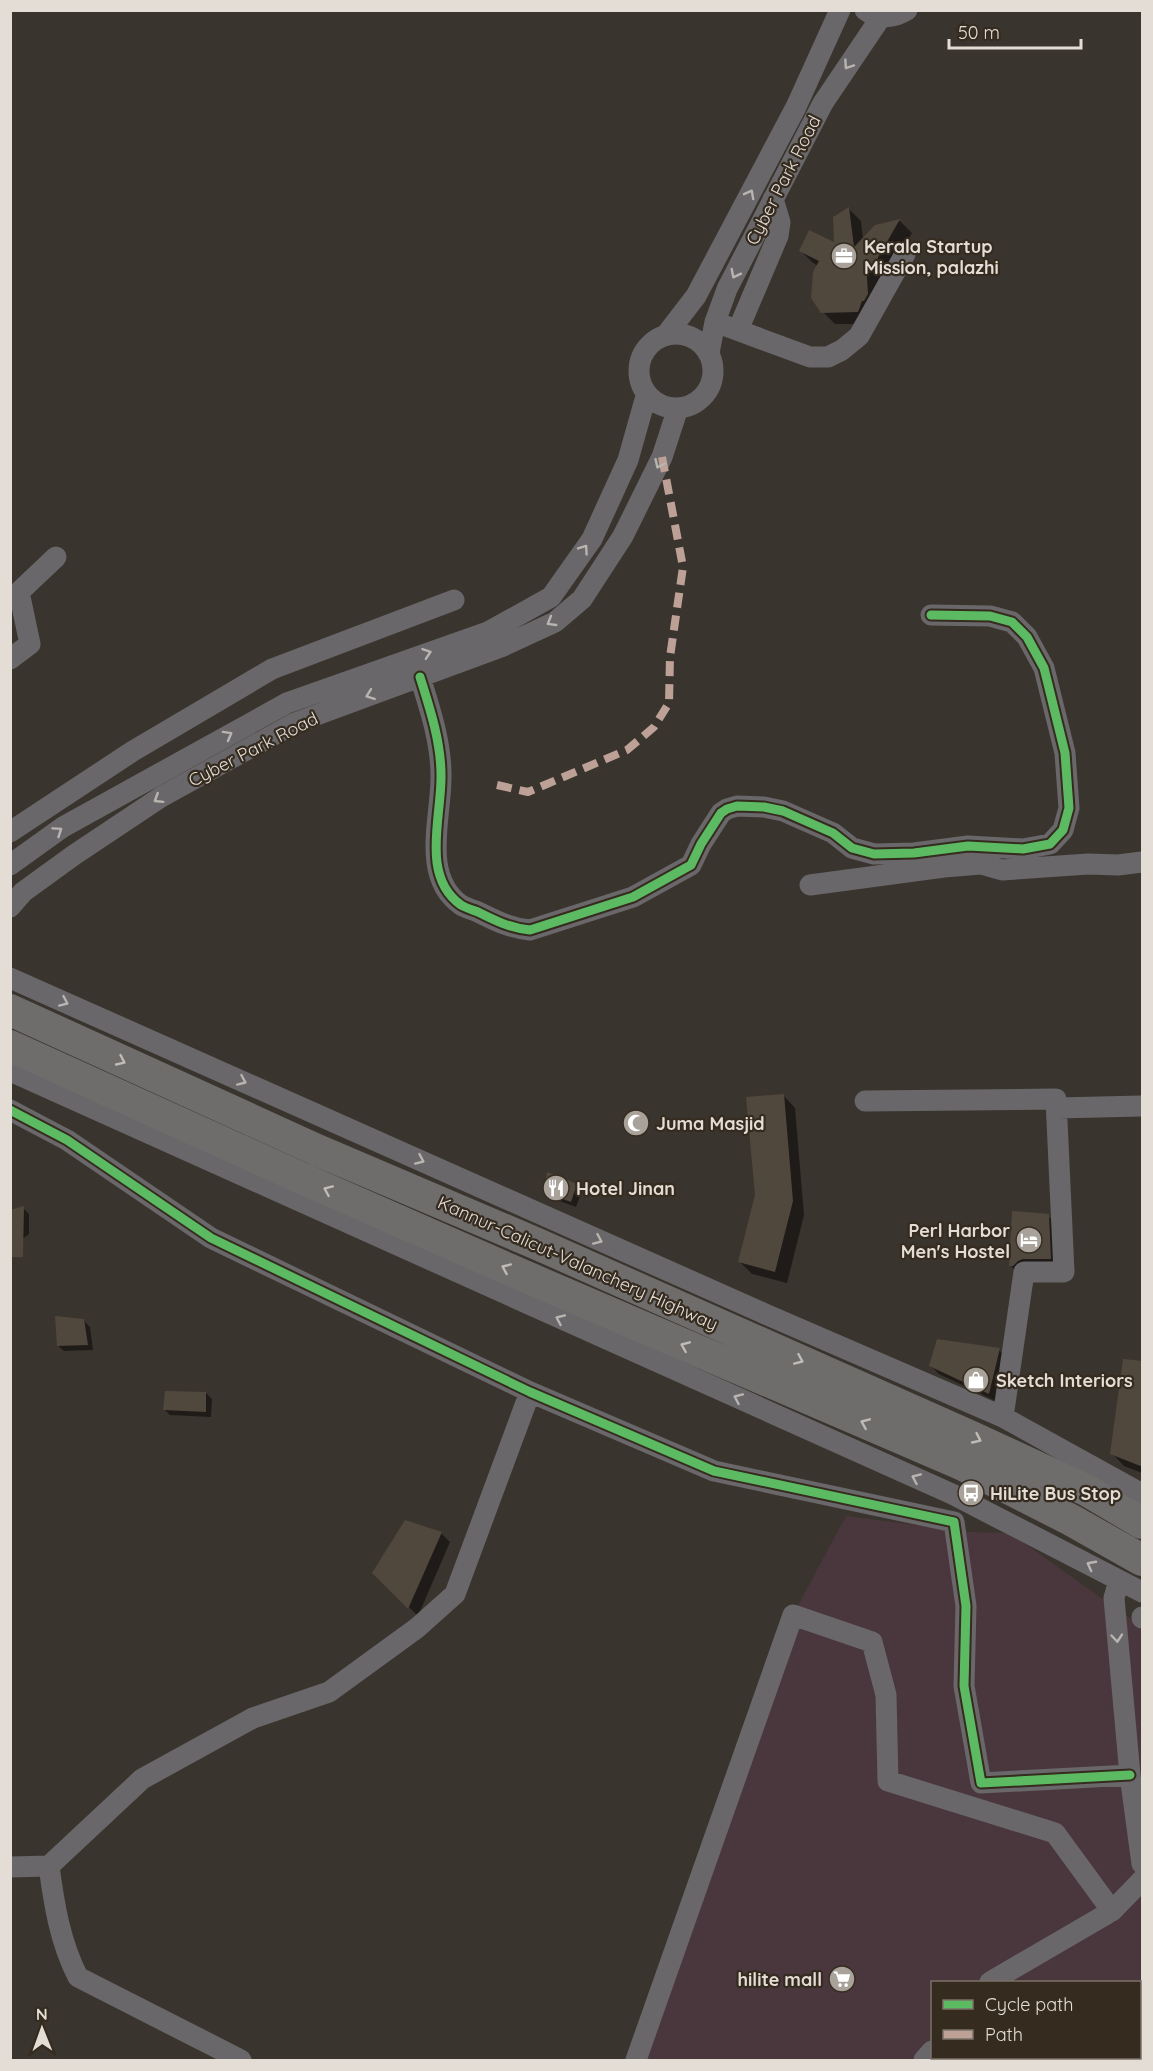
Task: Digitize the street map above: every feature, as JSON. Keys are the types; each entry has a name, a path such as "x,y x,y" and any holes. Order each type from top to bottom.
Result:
{"highway":[{"name":"Kannur-Calicut-Valanchery Highway","path":"10,1010 317,1150 972,1437 1086,1490 1143,1523"},
{"path":"10,1046 513,1271 961,1464 1071,1520 1131,1570"}],"street":[{"path":"666,334 696,296 796,107 840,10"},
{"path":"873,14 894,16 908,10"},
{"name":"Cyber Park Road","path":"709,353 715,322 727,289 823,103 873,14"},
{"path":"738,330 778,236 780,222 773,199"},
{"path":"715,322 810,357 828,357 842,350 860,336 905,254"},
{"path":"10,865 63,827 287,703 488,632 551,597 592,539 628,460 646,396 639,376 640,358 655,339 666,334 679,333 691,336 701,343 709,353 713,365 713,377 709,389 701,399 690,406 678,408 666,407 646,396"},
{"name":"Cyber Park Road","path":"10,907 23,892 161,797 295,723 501,647 555,622 582,599 623,536 662,457 678,408"},
{"path":"10,659 30,644 19,592 56,557"},
{"path":"10,832 133,751 272,669 454,600"},
{"path":"810,885 968,846 1023,849 1050,844 1063,830 1069,808 1065,753 1044,668 1027,637 1012,622 990,616 931,615"},
{"path":"420,677 438,747 441,775 436,859 444,887 461,904 512,928 530,930 633,897 691,865 701,844 721,813 737,806 764,807 783,811 833,833 852,848 902,863 944,867 981,864 1002,870 1143,862"},
{"path":"10,978 763,1313 1003,1417 1143,1494"},
{"path":"10,1071 952,1494 1131,1570 1143,1592"},
{"path":"865,1101 1056,1099 1064,1272 1024,1272 1003,1417"},
{"path":"1057,1108 1143,1106"},
{"path":"10,1110 67,1140 211,1238 530,1392 714,1471 954,1522 966,1606 964,1686 981,1783 1130,1775"},
{"path":"10,1867 49,1866 142,1779 253,1718 329,1692 417,1628 455,1594 530,1392"},
{"path":"1131,1570 1114,1598 1130,1775 1143,1864"},
{"path":"636,2061 793,1615 872,1642 886,1695 888,1781 1055,1833 1112,1911"},
{"path":"49,1866 53,1899 63,1938 68,1957 78,1977 241,2061"},
{"path":"993,1981 1112,1911 1143,1880"}],"shaded area":[{"path":"846,1516 969,1532 1010,1533 1142,1627 1142,2060 636,2060 793,1615"}],"building":[{"name":"Kerala Startup Mission, palazhi","path":"849,207 854,247 875,225 900,219 867,277 868,294 862,301 858,312 821,313 811,298 813,272 819,261 799,251 809,230 834,242 833,217"},
{"path":"784,1094 793,1201 775,1272 738,1262 755,1195 746,1097"},
{"path":"547,1172 577,1184 571,1202 544,1192"},
{"path":"24,1206 23,1257 10,1257 10,1210"},
{"path":"1012,1211 1049,1214 1051,1259 1023,1259 1009,1266"},
{"path":"55,1316 84,1319 88,1345 57,1346"},
{"name":"Sketch Interiors","path":"937,1339 1000,1348 989,1394 929,1366"},
{"path":"1123,1359 1143,1361 1143,1467 1110,1454"},
{"path":"165,1391 206,1392 206,1412 163,1410"},
{"path":"405,1520 442,1532 408,1609 372,1573"}],"marked path":[{"path":"497,785 528,792 627,750 654,727 669,703 670,657 683,567 662,457"}],"cycle path":[{"path":"420,677 434,726 441,763 436,844 441,878 448,893 461,905 503,924 530,930 633,897 691,865 701,844 721,813 737,806 764,807 783,811 833,833 852,848 874,854 914,853 968,846 1023,849 1050,844 1063,830 1069,808 1065,753 1044,668 1027,637 1012,622 990,616 931,615"},
{"path":"10,1110 67,1140 211,1238 530,1392 714,1471 954,1522 966,1606 964,1686 981,1783 1130,1775"}],"place":[{"name":"Kerala Startup Mission, palazhi","path":"844,256"},
{"name":"Juma Masjid","path":"636,1123"},
{"name":"Hotel Jinan","path":"556,1188"},
{"name":"Perl Harbor Men's Hostel","path":"1029,1240"},
{"name":"Sketch Interiors","path":"976,1380"},
{"name":"HiLite Bus Stop","path":"971,1493"},
{"name":"hilite mall","path":"842,1979"}]}
